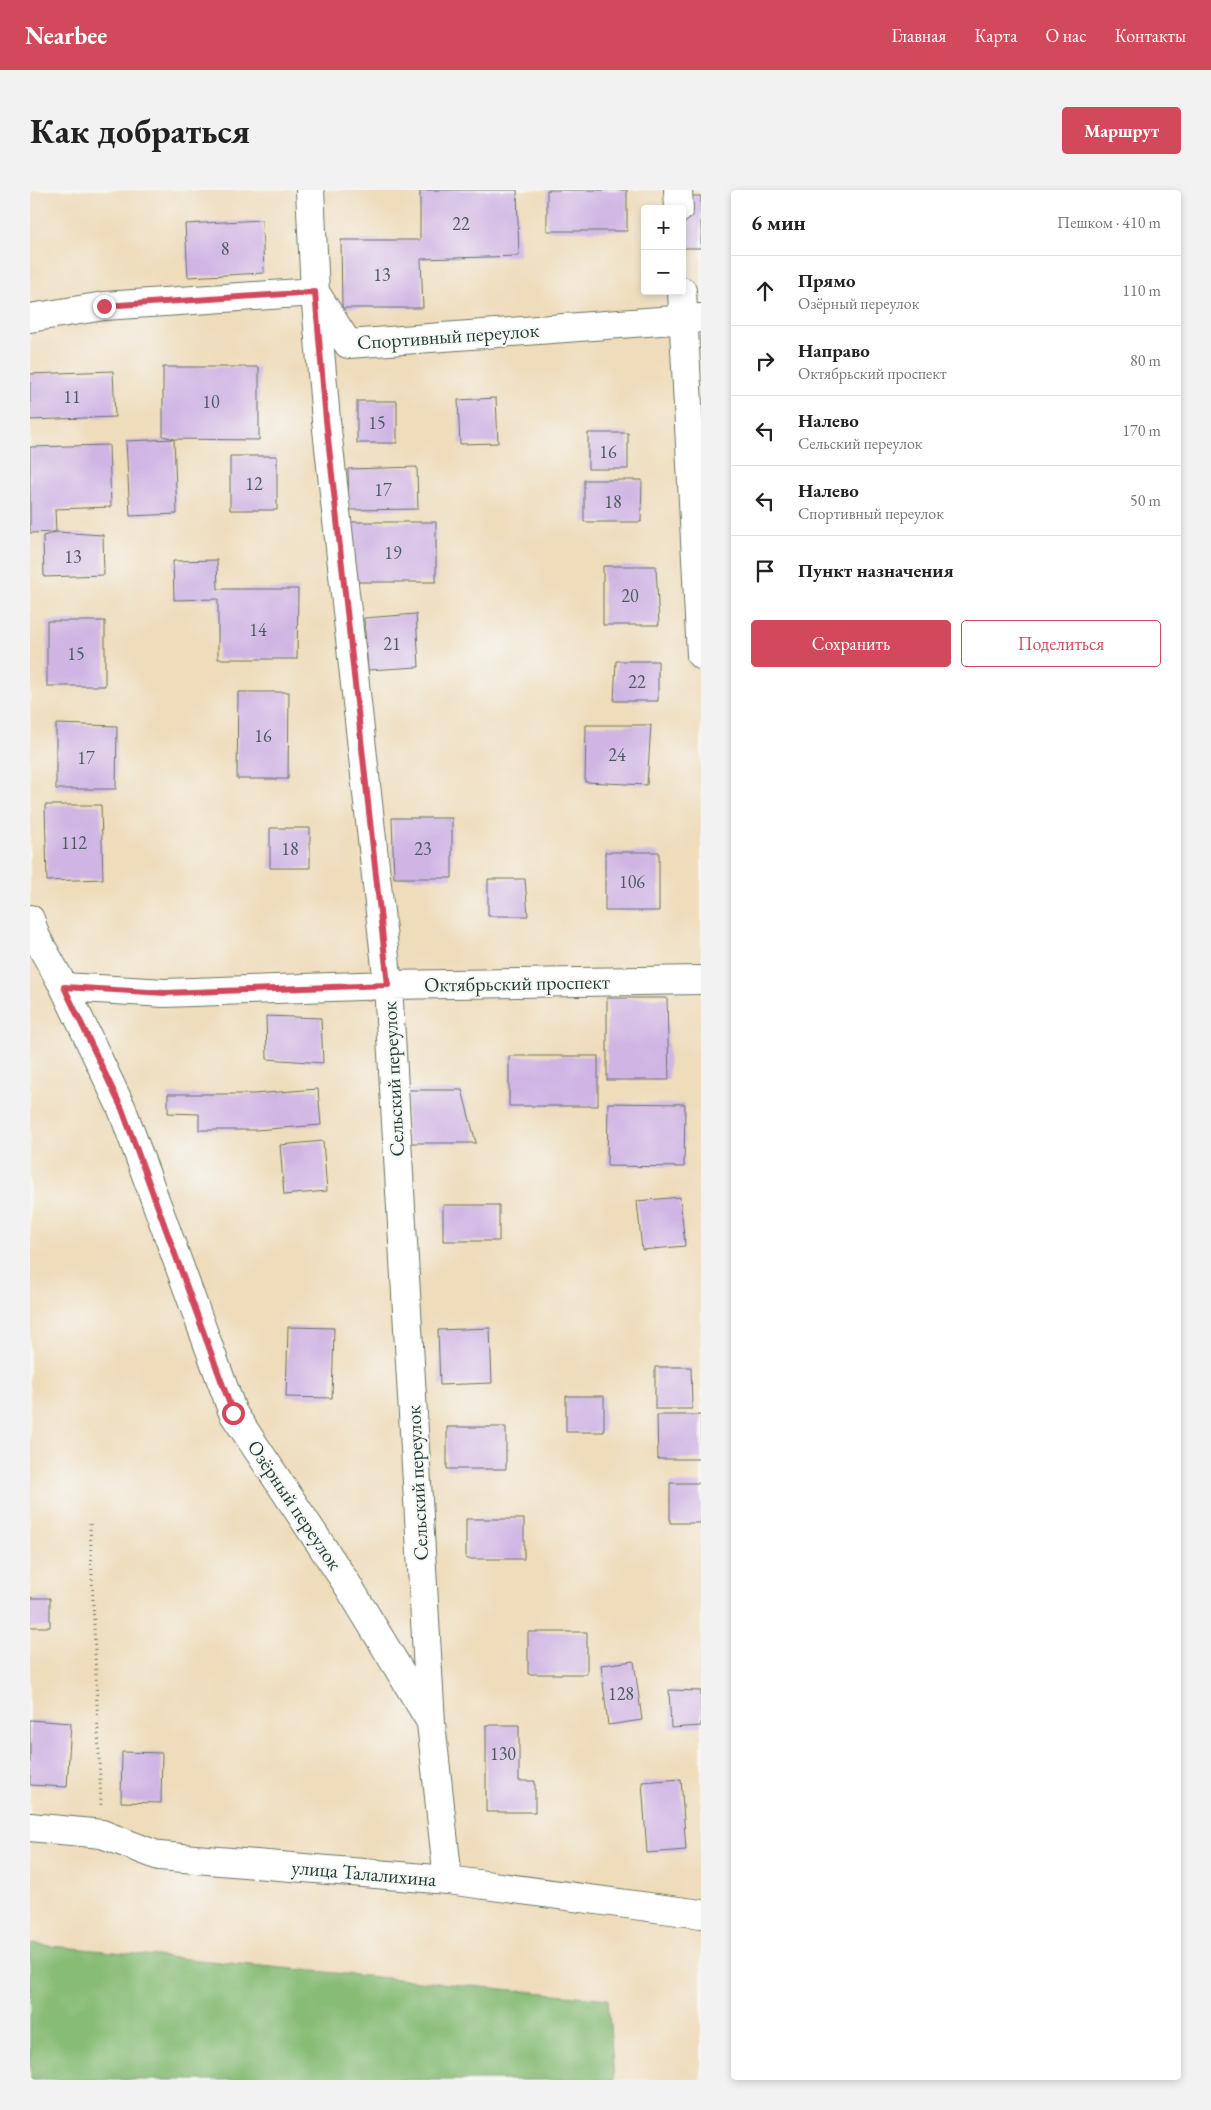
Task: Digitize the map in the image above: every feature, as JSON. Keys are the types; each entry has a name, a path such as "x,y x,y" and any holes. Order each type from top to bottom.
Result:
{"street":[{"name":"Сельский переулок","path":"310,190 315,292 326,420 388,985 431,1723 448,1880"},
{"path":"678,190 678,205"},
{"path":"30,318 104,306 315,292"},
{"name":"Спортивный переулок","path":"315,292 348,344 692,318"},
{"path":"683,295 692,318 701,655"},
{"name":"Озёрный переулок","path":"30,919 36,937 64,987 122,1109 233,1413 347,1584 431,1723"},
{"name":"Октябрьский проспект","path":"64,987 165,993 388,985 701,980"},
{"name":"улица Талалихина","path":"30,1827 102,1834 159,1856 448,1880 701,1914"}],"path":[{"path":"90,1524 102,1834"}],"green space":[{"path":"30,1944 608,1999 614,2080 30,2080"}],"building":[{"path":"420,190 517,190 519,256 421,259 423,308 342,308 341,240 420,240"},
{"path":"547,190 627,190 627,231 547,231"},
{"path":"681,196 701,196 701,248 686,248 686,205 681,205"},
{"path":"262,220 264,273 188,277 185,224"},
{"path":"163,367 259,367 259,440 174,439 163,436"},
{"path":"113,371 115,417 30,420 30,374"},
{"path":"496,398 498,443 460,444 458,400"},
{"path":"357,401 397,401 397,443 357,443"},
{"path":"588,433 628,433 628,469 588,469"},
{"path":"174,439 177,514 130,516 126,441"},
{"path":"109,445 111,507 55,509 56,532 30,533 30,447"},
{"path":"230,456 277,456 277,510 230,510"},
{"path":"417,467 418,509 349,510 348,469"},
{"path":"584,480 642,480 641,522 584,522"},
{"path":"351,522 436,522 436,582 350,582"},
{"path":"56,532 103,535 104,575 44,577 43,536"},
{"path":"217,560 218,589 298,589 297,659 218,659 218,599 174,600 173,561"},
{"path":"603,566 656,566 659,625 603,625"},
{"path":"416,614 419,667 368,670 364,618"},
{"path":"47,621 105,621 105,686 47,686"},
{"path":"616,661 658,661 658,701 614,701"},
{"path":"238,692 289,692 288,779 237,779"},
{"path":"56,724 117,726 116,789 56,789"},
{"path":"586,725 651,725 647,785 585,782"},
{"path":"45,805 101,805 103,879 47,881"},
{"path":"392,818 452,818 452,878 394,878"},
{"path":"270,828 310,828 310,868 270,868"},
{"path":"605,852 659,852 659,911 605,911"},
{"path":"488,879 525,879 528,916 488,916"},
{"path":"607,998 667,998 669,1080 607,1080"},
{"path":"266,1016 321,1018 323,1063 267,1059"},
{"path":"509,1056 598,1056 598,1106 509,1106"},
{"path":"318,1089 321,1125 256,1130 199,1130 199,1114 168,1113 168,1094 253,1094"},
{"path":"407,1090 462,1090 476,1143 407,1143"},
{"path":"608,1103 685,1104 684,1167 607,1166"},
{"path":"323,1141 327,1191 284,1195 280,1145"},
{"path":"680,1197 685,1246 642,1250 637,1201"},
{"path":"443,1205 499,1205 499,1241 443,1241"},
{"path":"288,1327 334,1328 332,1398 286,1397"},
{"path":"490,1328 492,1383 440,1385 438,1330"},
{"path":"655,1367 691,1367 692,1409 655,1409"},
{"path":"566,1396 604,1396 604,1432 566,1432"},
{"path":"657,1415 701,1415 701,1459 658,1459"},
{"path":"447,1427 506,1427 506,1469 447,1469"},
{"path":"670,1483 701,1483 701,1523 670,1523"},
{"path":"466,1519 524,1519 524,1559 466,1559"},
{"path":"30,1598 50,1598 50,1627 30,1627"},
{"path":"528,1632 587,1632 587,1674 528,1674"},
{"path":"634,1661 642,1720 608,1725 601,1665"},
{"path":"669,1690 701,1691 701,1726 671,1728"},
{"path":"30,1720 71,1723 67,1787 30,1785"},
{"path":"486,1725 519,1725 519,1781 535,1781 535,1812 486,1812"},
{"path":"122,1752 162,1753 161,1803 121,1802"},
{"path":"681,1779 686,1850 647,1853 642,1782"}],"route":[{"path":"104,306 315,292 326,420 388,985 165,993 64,987 122,1109 233,1413"}]}
